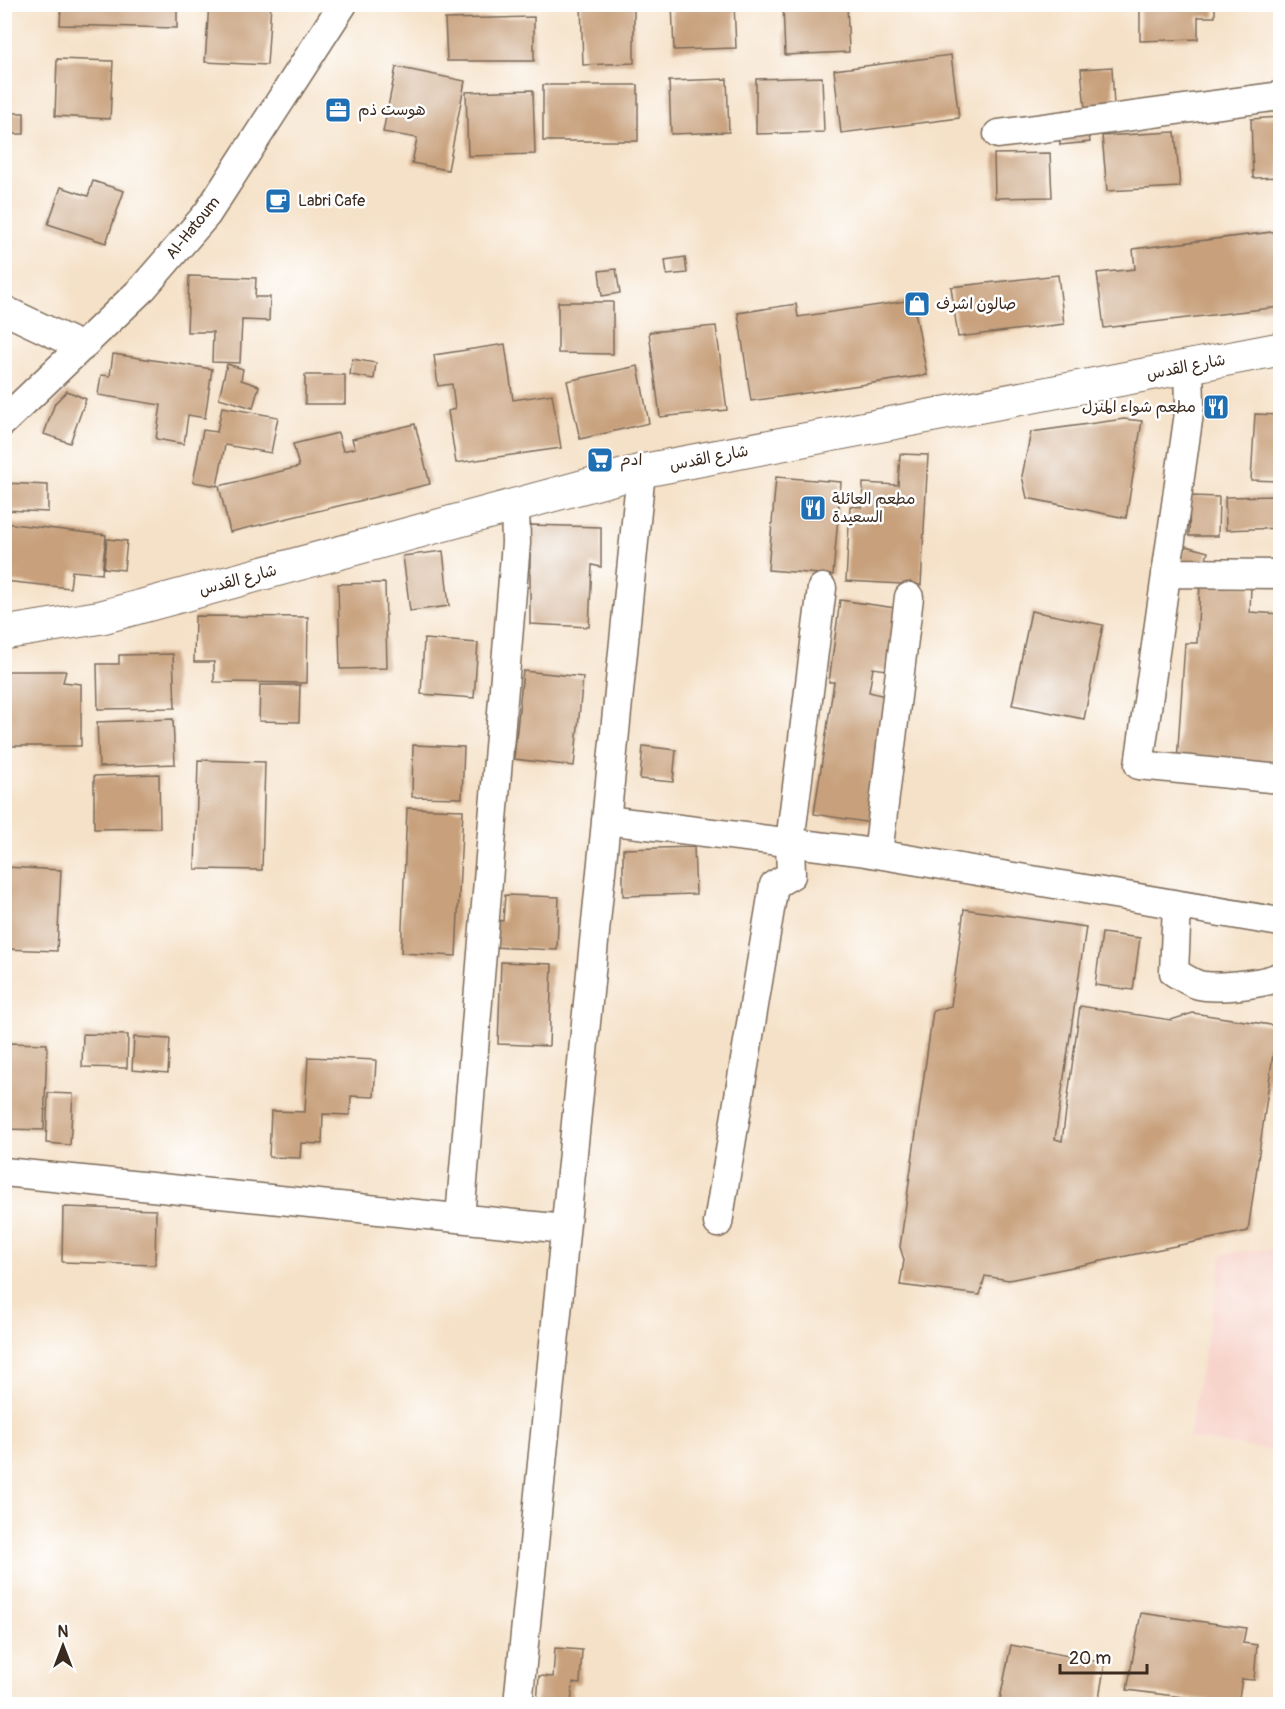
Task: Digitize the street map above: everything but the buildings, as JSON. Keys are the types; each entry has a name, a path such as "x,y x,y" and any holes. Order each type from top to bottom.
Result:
{"main road":[{"name":"شارع القدس","path":"4,633 102,616 641,471 1281,350"}],"street":[{"name":"Al-Hatoum","path":"4,421 143,288 207,214 343,4"},
{"path":"998,134 1281,96"},
{"path":"4,310 81,347"},
{"path":"1189,366 1190,406 1139,765 1281,779"},
{"path":"518,1704 641,471"},
{"path":"460,1218 516,543 515,505"},
{"path":"1166,573 1281,574"},
{"path":"718,1223 774,885 790,875 790,842 822,588"},
{"path":"878,854 909,597"},
{"path":"606,820 878,854 1281,922"},
{"path":"1177,905 1174,972 1199,985 1242,985 1281,976"},
{"path":"4,1172 565,1229"}],"shaded area":[{"path":"1280,1247 1280,1452 1188,1438 1223,1254"}],"place":[{"name":"هوست ذم","path":"338,110"},
{"name":"Labri Cafe","path":"278,201"},
{"name":"صالون اشرف","path":"917,304"},
{"name":"مطعم شواء المنزل","path":"1216,407"},
{"name":"ادم","path":"600,460"},
{"name":"مطعم العائلة السعيدة","path":"813,508"}]}
